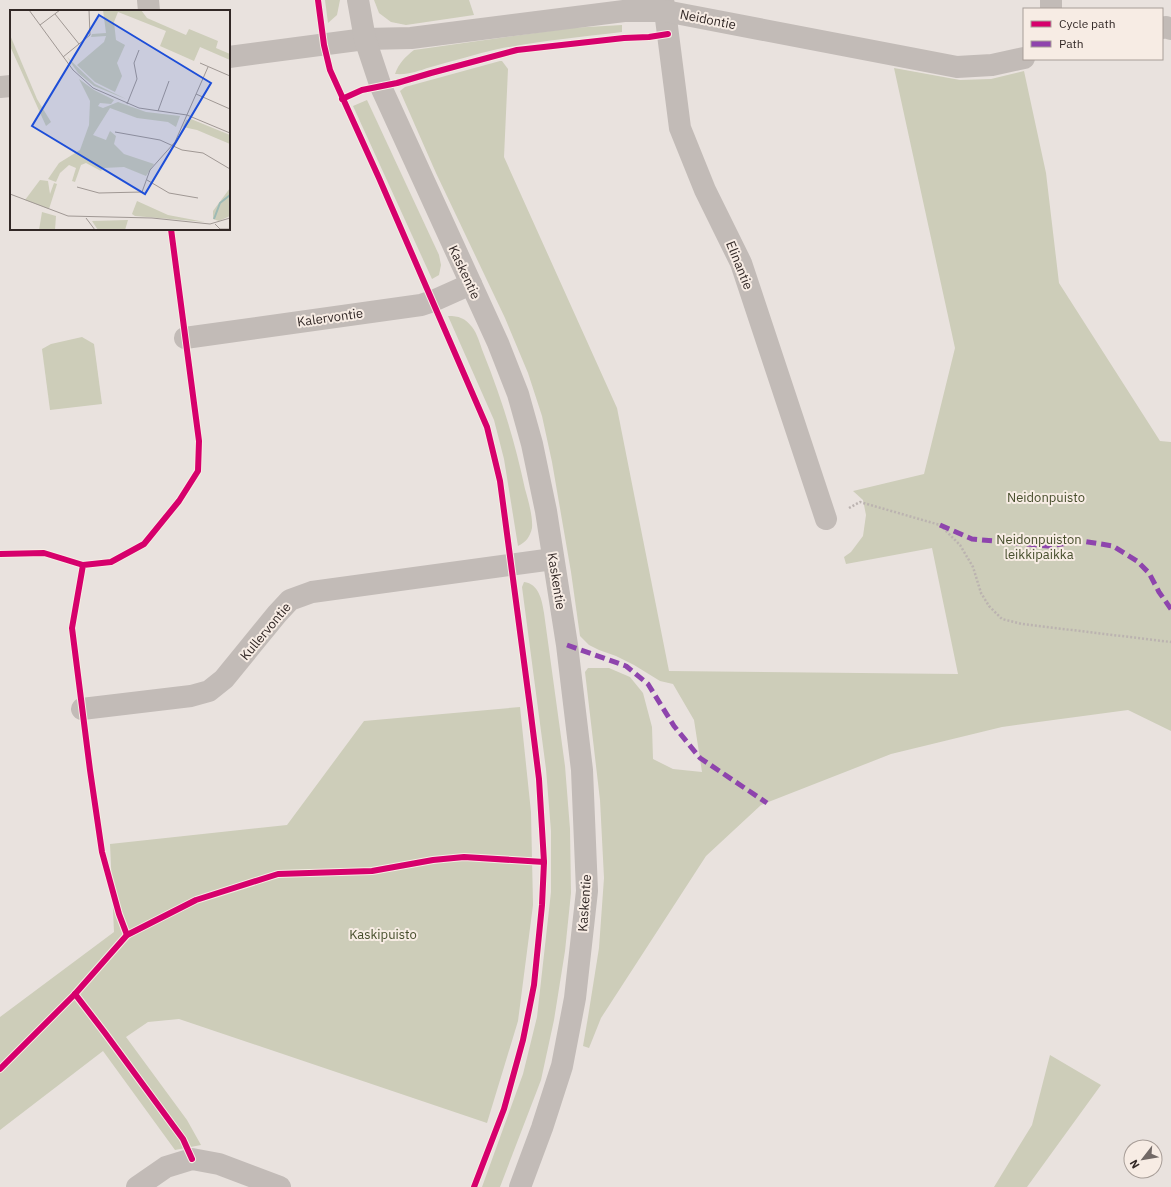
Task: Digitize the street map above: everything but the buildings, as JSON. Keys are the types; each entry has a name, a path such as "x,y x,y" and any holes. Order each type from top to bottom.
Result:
{"street":[{"path":"148,0 149,10"},
{"name":"Kaskentie","path":"358,0 365,39 382,87 498,343 518,394 532,444 546,510 567,645 582,770 587,891 575,998 562,1066 542,1128 520,1187"},
{"name":"Neidontie","path":"230,57 365,39 411,38 664,5 957,67 992,65 1023,58"},
{"name":"Elinantie","path":"664,5 680,128 705,190 741,263 826,519"},
{"path":"0,87 10,86"},
{"name":"Kalervontie","path":"185,338 421,305 471,284"},
{"name":"Kullervontie","path":"82,709 191,696 209,691 224,679 290,600 312,592 553,559"},
{"path":"137,1187 166,1167 192,1159 219,1164 280,1187"}],"path":[{"path":"826,519 860,502 940,524 960,545 973,567 981,593 988,606 1002,619 1022,624 1171,642"}],"green space":[{"path":"325,0 340,0 337,15 328,23"},
{"path":"374,0 469,0 474,15 406,25 391,22 379,13"},
{"path":"622,25 622,32 513,46 405,74 395,74 403,60 414,50 571,28"},
{"name":"Neidonpuisto","path":"502,61 508,69 504,157 617,408 669,671 958,674 932,548 846,564 844,557 851,552 863,536 866,515 863,500 853,491 924,474 955,348 894,68 960,80 991,79 1024,71 1046,173 1059,283 1160,441 1171,442 1171,731 1128,710 1002,727 891,754 761,805 706,856 601,1018 589,1048 583,1046 599,948 604,878 600,800 585,672 588,668 609,668 630,677 643,693 652,727 653,759 673,769 702,772 694,720 673,684 660,681 634,665 589,645 580,636 571,572 552,462 542,416 528,373 505,318 436,173 400,91 405,87"},
{"path":"367,100 439,255 441,265 439,275 432,279 353,106"},
{"path":"448,316 462,318 474,329 502,402 517,454 532,519 532,528 529,537 518,546 504,459 494,420"},
{"path":"82,337 94,344 102,404 50,410 42,349 51,344"},
{"path":"524,582 529,583 539,593 544,613 565,766 570,829 571,893 565,951 554,1020 541,1080 500,1187 482,1187 523,1074 537,1017 551,892 551,831 546,769 522,587"},
{"name":"Kaskipuisto","path":"520,707 531,812 533,905 518,1021 487,1123 179,1019 148,1022 126,1037 187,1120 201,1145 175,1150 103,1051 0,1130 0,1017 114,932 110,844 287,825 364,721"},
{"path":"1050,1055 1101,1085 1027,1187 994,1187 1032,1125"}],"marked path":[{"path":"940,525 972,539 1048,546 1082,541 1113,546 1137,561 1149,573 1159,592 1171,609"},
{"path":"567,645 626,666 648,684 674,726 700,758 767,803"}],"cycle path":[{"path":"318,0 324,45 330,70 379,178 487,427 500,481 530,707 539,779 544,862 542,905 534,985 523,1040 504,1109 474,1187"},
{"path":"342,99 362,90 397,83 517,50 668,34"},
{"path":"127,935 119,914 102,852 72,628 83,565 111,562 144,544 179,501 198,471 199,441 171,230"},
{"path":"0,554 44,553 83,565"},
{"path":"0,1069 75,994 127,935 196,900 278,874 372,871 433,860 464,857 544,862"},
{"path":"75,994 183,1139 192,1159"}],"park label":[{"name":"Neidonpuiston leikkipaikka","path":"1039,546"}]}
